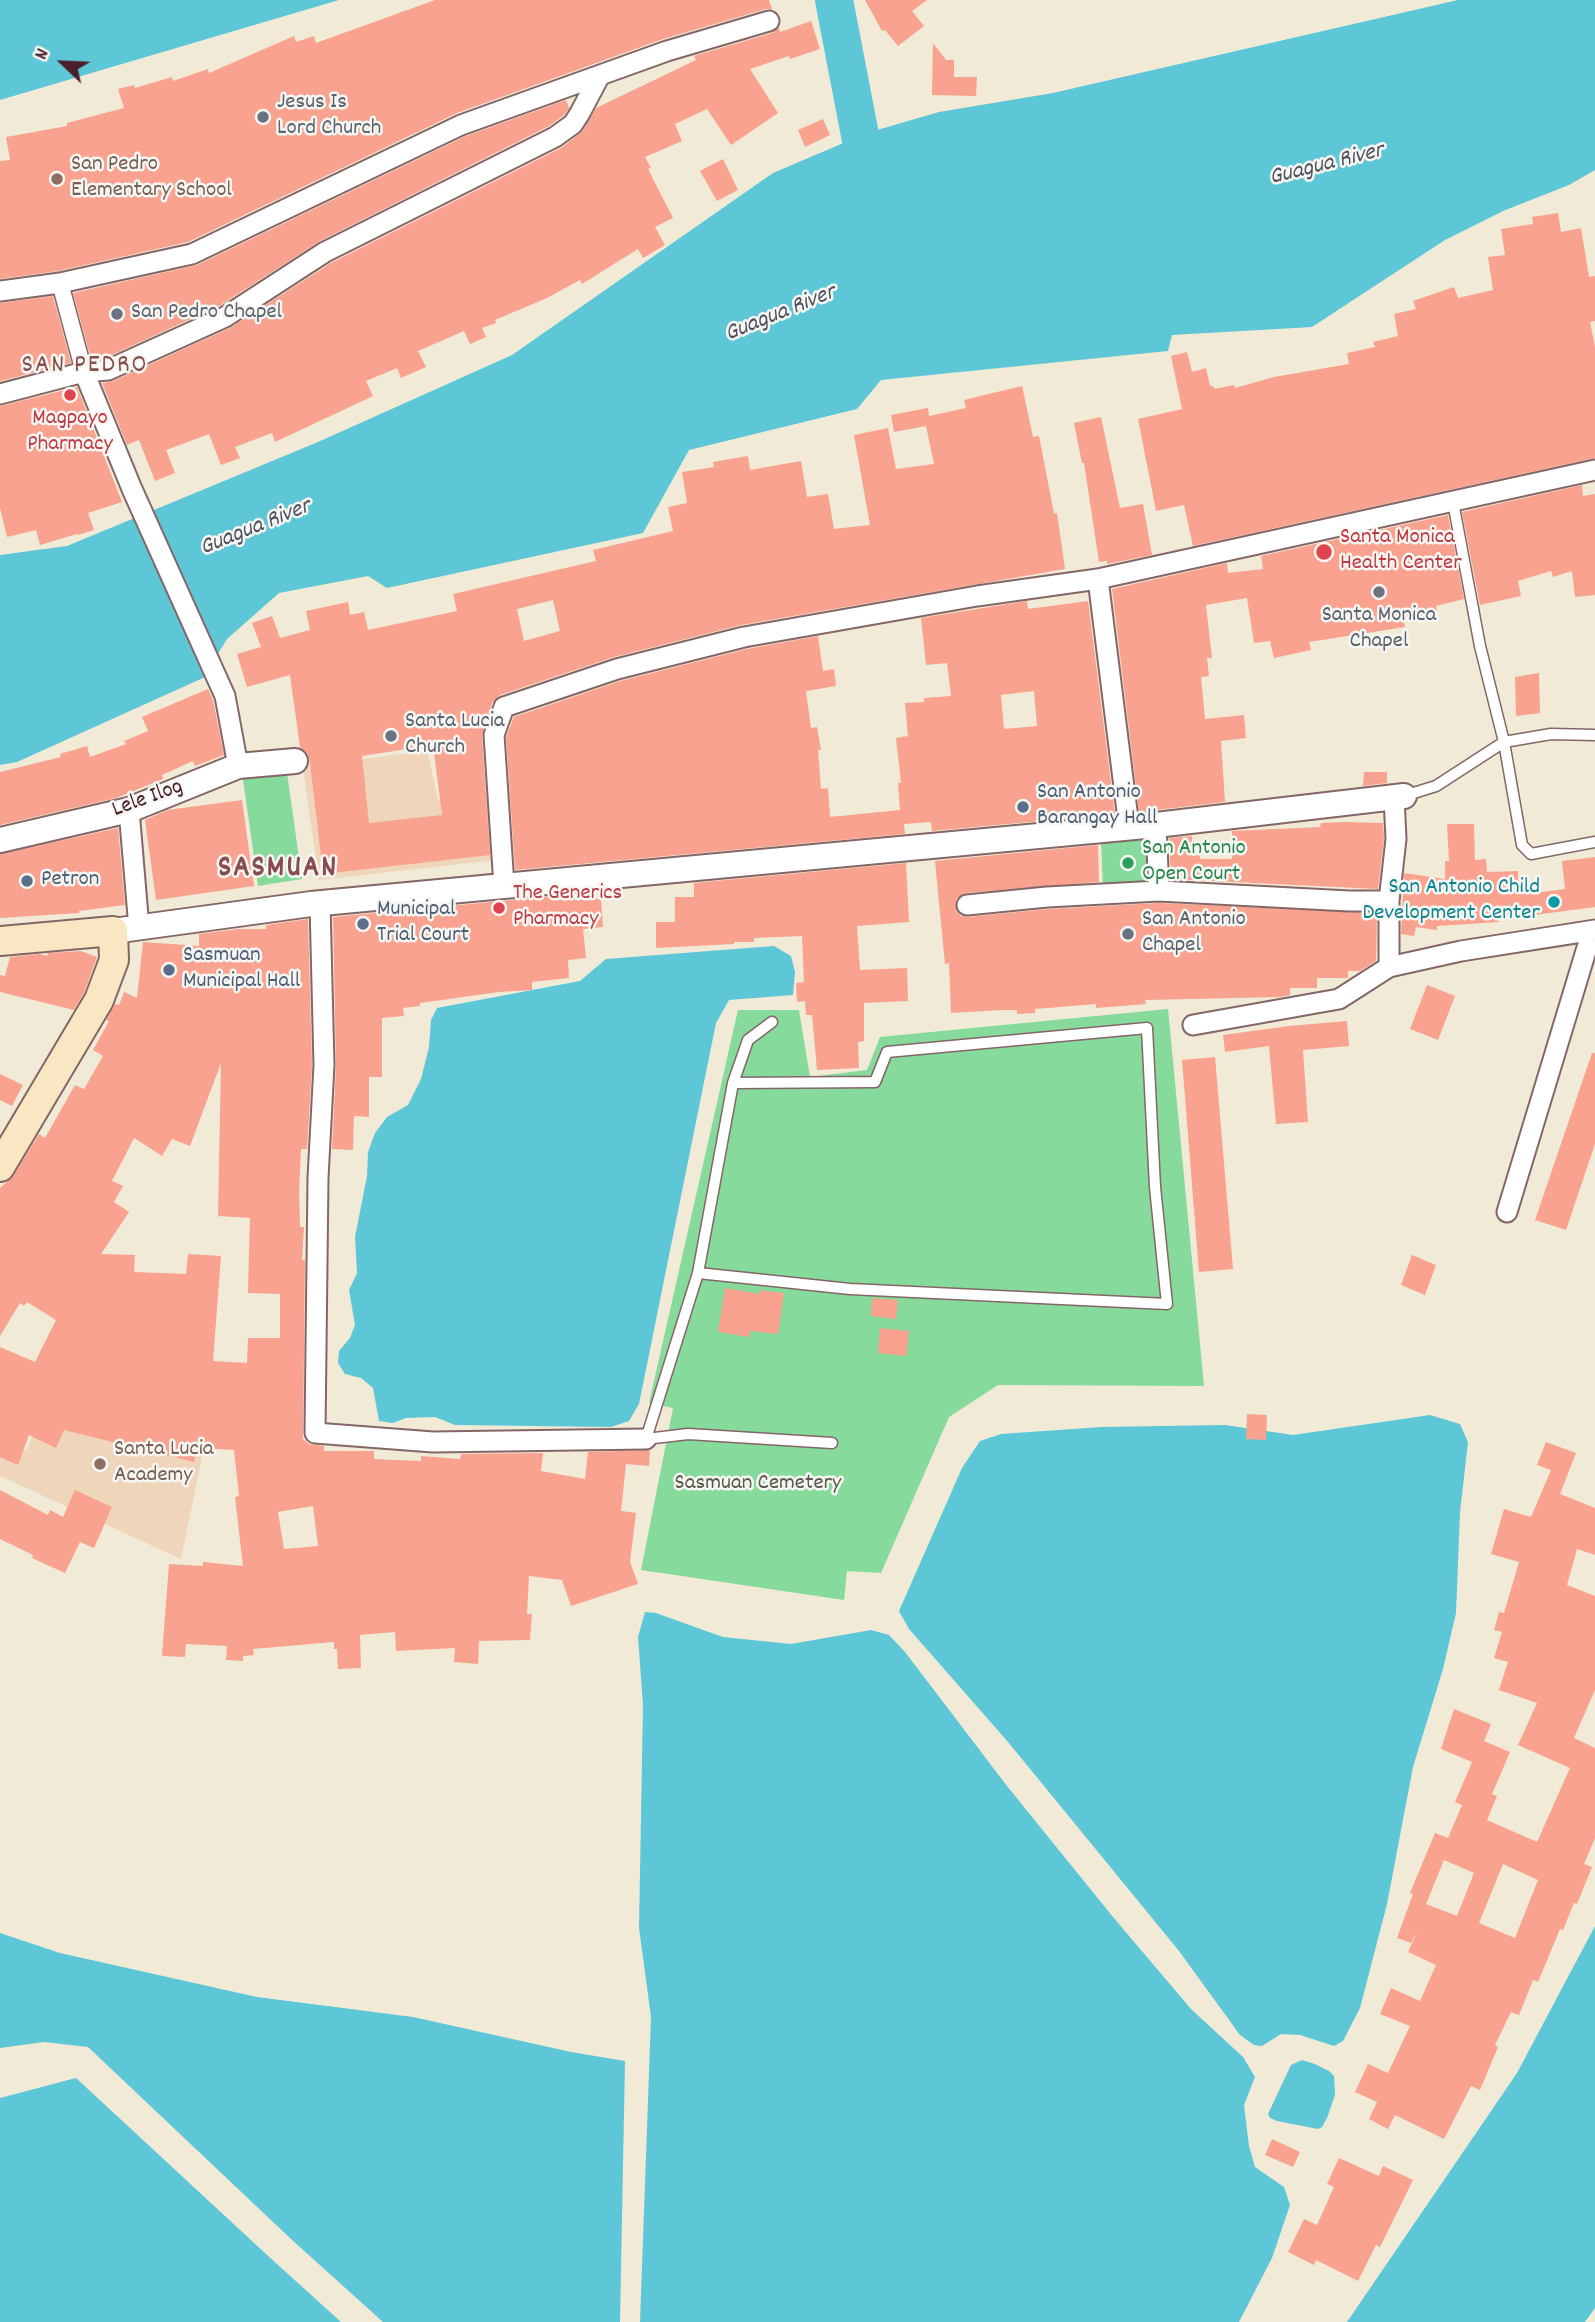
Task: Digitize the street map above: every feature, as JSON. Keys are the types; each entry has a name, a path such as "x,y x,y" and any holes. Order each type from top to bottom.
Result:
{"main road":[{"path":"0,941 126,929 99,1000 0,1167"}],"street":[{"path":"0,291 60,283 192,254 461,125 667,51 769,21"},
{"path":"0,394 84,372 108,370 225,317 325,252 555,137 573,124 599,77"},
{"path":"60,283 84,372 132,488 225,696 238,766"},
{"path":"504,886 494,735 504,707 617,669 744,637 976,596 1098,579 1595,470"},
{"path":"1098,579 1129,827"},
{"name":"Lele Ilog","path":"0,840 129,810 238,766 295,761"},
{"path":"129,810 126,929 320,904 1156,825 1399,797 1389,901 1389,967"},
{"path":"1156,825 1159,891"},
{"path":"967,905 1047,897 1159,891 1389,901"},
{"path":"320,904 324,1065 318,1178 315,1433 433,1442 646,1439"},
{"path":"1193,1025 1339,999 1389,967 1461,951 1594,930 1507,1212"}],"lane":[{"path":"1453,502 1480,646 1504,742 1522,845 1531,854 1595,842"},
{"path":"1399,797 1436,786 1504,742 1551,734 1595,735"},
{"path":"772,1022 748,1040 733,1083 698,1273 646,1439 688,1434 832,1443"},
{"path":"698,1273 850,1289 1167,1304 1155,1187 1147,1028 887,1052 875,1082 733,1083"}],"shaded area":[{"path":"427,750 438,800 491,795 497,860 319,880 303,768"},
{"name":"Santa Lucia Academy","path":"50,1397 209,1423 181,1559 0,1476 0,1441 26,1451"}],"green space":[{"path":"287,773 302,879 258,886 243,779"},
{"name":"San Antonio Open Court","path":"1152,838 1155,885 1103,888 1101,841"},
{"name":"Sasmuan Cemetery","path":"1168,1009 1204,1386 998,1385 949,1417 881,1573 847,1571 844,1600 641,1570 673,1408 649,1403 738,1010 799,1010 810,1077 867,1070 880,1037"}],"water":[{"path":"0,0 339,0 0,100"},
{"name":"Guagua River","path":"1458,0 1595,0 1595,170 1569,185 1503,211 1445,240 1312,327 1172,335 1168,351 881,380 857,409 689,450 643,533 387,588 368,576 279,593 227,639 203,678 17,762 0,765 0,555 67,546 318,442 512,355 773,173 867,133 939,112 1053,93"},
{"path":"774,946 791,956 795,972 793,995 729,1000 716,1023 639,1404 629,1421 611,1427 455,1425 435,1417 406,1418 393,1423 379,1421 373,1388 361,1378 345,1374 338,1363 339,1351 350,1338 355,1325 349,1290 357,1273 355,1237 367,1176 368,1152 375,1133 387,1117 408,1105 421,1079 429,1047 431,1020 437,1008 580,981 606,959"},
{"path":"1430,1415 1460,1424 1468,1442 1460,1512 1456,1613 1443,1669 1413,1767 1387,1904 1360,2008 1343,2041 1334,2046 1300,2035 1281,2034 1262,2046 1254,2045 1240,2035 1179,1951 1008,1742 909,1629 899,1611 962,1468 980,1441 1001,1434 1101,1427 1225,1425 1293,1435"},
{"path":"645,1612 656,1613 723,1637 791,1644 871,1630 889,1635 905,1652 1007,1786 1113,1917 1191,2009 1243,2057 1255,2077 1244,2105 1249,2146 1255,2167 1284,2187 1290,2205 1272,2258 1239,2322 640,2322 651,2017 639,1928 643,1705 638,1637"},
{"path":"1595,1926 1595,2308 1585,2322 1347,2322 1517,2073"},
{"path":"0,1933 60,1953 257,1997 413,2017 571,2052 625,2061 620,2322 383,2322 88,2047 44,2042 0,2048"},
{"path":"1302,2060 1329,2071 1334,2076 1335,2095 1327,2118 1318,2129 1277,2121 1268,2114 1291,2065"},
{"path":"76,2078 341,2322 0,2322 0,2098"}],"building":[{"path":"435,0 769,0 772,9 663,39 457,113 188,242 58,271 0,279 0,161 10,160 6,137 67,126 67,123 124,108 118,89 134,85 135,88 172,77 173,81 208,69 209,73 294,36 296,42 314,36 316,43"},
{"path":"865,0 927,0 912,11 924,26 898,46 885,30 882,31"},
{"path":"811,21 820,49 750,69 778,113 731,145 707,109 675,124 682,141 645,157 651,168 648,169 673,218 655,227 665,245 643,258 638,249 582,284 580,280 547,298 495,320 496,323 482,328 486,337 470,344 464,331 418,351 426,367 401,378 397,368 366,381 373,396 275,442 272,433 235,447 240,458 221,465 209,434 166,450 175,473 155,481 139,440 127,445 102,383 113,381 230,328 331,263 561,148 583,131 596,108 696,60 694,56 772,33 779,28 780,32"},
{"path":"933,43 946,60 954,60 954,77 977,77 976,96 932,95"},
{"path":"566,100 569,108 549,126 320,241 219,306 105,358 91,359 73,293 197,265 466,136"},
{"path":"823,119 830,135 805,147 798,130"},
{"path":"723,159 738,190 717,201 700,171"},
{"path":"1558,213 1561,232 1581,228 1589,277 1595,276 1595,321 1590,322 1595,347 1595,458 1193,546 1184,505 1156,511 1138,419 1182,409 1171,356 1187,352 1192,372 1206,368 1210,386 1214,389 1234,385 1235,388 1274,377 1349,364 1347,353 1375,347 1373,342 1398,336 1394,314 1416,309 1413,301 1454,287 1458,298 1493,290 1488,257 1505,255 1501,229 1533,224 1532,217"},
{"path":"53,296 71,363 0,381 0,303"},
{"path":"1022,386 1033,437 1039,436 1054,514 1057,513 1065,569 741,625 614,657 500,695 492,703 482,735 490,855 323,874 310,763 307,753 300,747 290,675 247,687 237,654 261,647 252,623 272,616 280,638 310,630 306,611 348,602 350,615 364,612 368,630 457,611 453,594 596,561 593,550 673,531 668,507 687,503 682,472 714,467 713,462 748,456 750,470 801,461 807,497 828,494 834,529 870,525 854,435 888,428 896,469 934,464 926,426 894,432 891,415 928,408 929,416 966,408 964,400","holes":["553,600 560,631 524,641 517,609","433,745 442,815 369,823 362,756"]},
{"path":"77,387 122,502 88,513 94,530 78,535 40,545 36,530 7,537 0,508 0,406"},
{"path":"1101,417 1120,508 1143,504 1152,555 1107,564 1107,561 1099,562 1084,463 1074,423"},
{"path":"1582,485 1583,496 1595,494 1595,595 1575,597 1572,571 1553,577 1551,571 1518,581 1521,596 1480,605 1462,512"},
{"path":"1448,515 1464,599 1436,606 1437,614 1404,621 1405,627 1309,642 1311,650 1274,658 1270,641 1254,643 1247,598 1206,605 1212,658 1207,658 1209,676 1201,677 1205,719 1244,715 1246,738 1221,741 1225,802 1139,812 1112,589 1227,563 1228,573 1263,569 1261,556"},
{"path":"1027,601 1028,609 1088,601 1115,814 932,831 931,822 904,824 905,834 515,870 506,737 514,717 620,681 747,649 818,636 823,671 834,669 836,686 806,691 811,728 817,727 821,750 818,750 821,789 828,788 830,817 900,810 898,783 901,783 896,738 908,736 905,703 951,696 947,663 926,665 921,618","holes":["1034,691 1037,726 1004,729 1001,695"]},
{"path":"1539,673 1540,713 1516,716 1515,677"},
{"path":"208,689 213,700 224,755 195,766 193,761 162,775 163,779 116,798 0,825 0,772 61,757 60,754 87,746 90,757 126,744 124,741 148,731 142,717"},
{"path":"1364,772 1387,772 1387,783 1363,786"},
{"path":"242,800 254,886 156,900 145,820 168,810"},
{"path":"1321,823 1383,823 1384,839 1378,889 1171,879 1169,838 1192,836 1192,856 1200,855 1200,859 1232,859 1232,831 1320,827"},
{"path":"1447,824 1474,824 1475,860 1486,859 1487,872 1518,871 1519,893 1565,889 1562,861 1595,857 1595,907 1534,915 1533,912 1499,916 1499,922 1437,926 1437,930 1416,927 1414,936 1401,934 1404,873 1445,879 1445,861 1449,861"},
{"path":"118,828 125,905 79,913 0,918 0,854"},
{"path":"1098,845 1099,882 966,893 956,899 957,912 968,917 1048,909 1159,903 1377,913 1376,961 1360,971 1348,971 1348,978 1317,978 1317,988 1290,988 1290,995 1280,997 1145,1000 1146,1004 1096,1008 1096,1004 1035,1009 1035,1013 1017,1014 1017,1010 951,1013 949,963 945,964 935,861"},
{"path":"906,863 909,922 857,926 860,970 907,968 908,1001 864,1003 864,1041 858,1042 859,1068 817,1070 812,1015 806,1015 805,1001 797,1002 796,983 804,982 802,936 754,938 754,942 734,944 656,948 656,922 675,922 675,897 694,897 694,883"},
{"path":"554,896 555,900 601,899 603,927 583,929 586,958 568,960 569,978 532,982 532,990 420,1003 420,1006 403,1008 404,1016 382,1018 382,1077 369,1077 369,1117 354,1116 353,1150 332,1149 336,1065 333,917"},
{"path":"308,919 312,1065 307,1149 301,1149 299,1191 300,1227 304,1227 302,1260 305,1260 303,1439 309,1444 324,1446 324,1451 374,1451 374,1459 421,1461 421,1456 460,1459 461,1454 543,1453 541,1471 585,1479 588,1452 650,1450 649,1466 626,1464 621,1511 636,1513 630,1562 638,1584 571,1606 562,1580 529,1576 527,1614 532,1614 530,1640 479,1641 478,1664 454,1662 455,1648 396,1651 395,1632 360,1635 361,1668 338,1669 334,1642 253,1649 254,1655 243,1656 243,1661 226,1660 227,1646 186,1644 185,1657 162,1656 169,1564 203,1566 203,1562 243,1566 235,1497 239,1496 234,1450 198,1448 194,1462 64,1430 56,1448 29,1435 18,1465 0,1457 0,1347 35,1362 56,1320 27,1302 24,1306 20,1303 0,1336 0,1188 14,1175 39,1134 45,1138 75,1085 84,1089 103,1056 93,1050 115,1004 119,1005 124,992 137,998 143,942 199,946 199,934 266,929 266,925","holes":["221,1063 218,1216 250,1218 248,1293 280,1294 280,1338 248,1338 247,1363 213,1361 221,1256 188,1254 186,1274 134,1272 135,1255 101,1254 129,1212 114,1202 123,1186 112,1181 134,1138 162,1156 172,1139 190,1146","313,1506 318,1546 284,1549 278,1512"]},
{"path":"81,951 97,957 84,993 74,1010 0,992 0,975 5,976 10,957 39,954 47,956 48,953"},
{"path":"1427,985 1455,996 1438,1040 1410,1029"},
{"path":"1347,1021 1349,1046 1303,1050 1308,1122 1276,1124 1269,1046 1225,1052 1223,1035"},
{"path":"1592,1053 1595,1053 1595,1144 1566,1230 1535,1220"},
{"path":"1215,1057 1233,1269 1199,1272 1182,1060"},
{"path":"0,1074 23,1085 12,1106 0,1100"},
{"path":"1412,1255 1436,1265 1425,1295 1401,1285"},
{"path":"725,1288 760,1294 760,1290 784,1293 778,1334 750,1331 749,1337 718,1332"},
{"path":"872,1298 898,1300 896,1319 871,1316"},
{"path":"880,1328 909,1331 906,1356 878,1353"},
{"path":"1247,1414 1267,1415 1266,1440 1246,1439"},
{"path":"1546,1442 1576,1453 1560,1494 1595,1508 1595,1555 1577,1549 1567,1585 1595,1596 1595,1690 1574,1738 1595,1748 1595,1838 1584,1864 1592,1867 1577,1904 1574,1903 1563,1930 1560,1929 1538,1982 1533,1980 1519,2015 1511,2012 1495,2045 1498,2047 1480,2090 1471,2086 1444,2139 1395,2115 1388,2129 1369,2119 1377,2102 1355,2092 1368,2064 1388,2073 1410,2026 1380,2014 1391,1988 1420,2001 1436,1965 1408,1952 1418,1930 1411,1943 1397,1938 1413,1894 1410,1893 1435,1833 1448,1838 1462,1805 1455,1802 1472,1762 1441,1749 1454,1709 1491,1724 1484,1741 1510,1752 1492,1794 1497,1796 1487,1820 1537,1842 1570,1768 1518,1745 1537,1703 1499,1690 1508,1662 1494,1658 1502,1632 1494,1630 1499,1612 1504,1613 1519,1562 1491,1554 1504,1509 1531,1517 1551,1470 1537,1465","holes":["1444,1860 1474,1873 1457,1916 1426,1904","1503,1864 1538,1880 1515,1938 1479,1923"]},
{"path":"0,1490 48,1515 50,1510 63,1517 75,1490 112,1507 94,1548 80,1542 65,1573 0,1539"},
{"path":"1272,2139 1300,2152 1293,2167 1265,2155"},
{"path":"1339,2158 1379,2176 1383,2166 1413,2180 1380,2247 1376,2245 1358,2281 1316,2260 1314,2265 1288,2252 1304,2219 1317,2225 1334,2187 1327,2184"}],"waterway":[{"path":"834,0 870,187"}],"place":[{"name":"Jesus Is Lord Church","path":"263,117"},
{"name":"San Pedro Elementary School","path":"57,179"},
{"name":"San Pedro Chapel","path":"117,314"},
{"name":"Magpayo Pharmacy","path":"70,395"},
{"name":"Santa Monica Health Center","path":"1324,552"},
{"name":"Santa Monica Chapel","path":"1379,592"},
{"name":"Santa Lucia Church","path":"391,736"},
{"name":"San Antonio Barangay Hall","path":"1023,807"},
{"name":"San Antonio Open Court","path":"1128,863"},
{"name":"Petron","path":"27,881"},
{"name":"San Antonio Child Development Center","path":"1554,902"},
{"name":"The Generics Pharmacy","path":"499,908"},
{"name":"Municipal Trial Court","path":"363,924"},
{"name":"San Antonio Chapel","path":"1128,934"},
{"name":"Sasmuan Municipal Hall","path":"169,970"},
{"name":"Santa Lucia Academy","path":"100,1464"}],"district":[{"name":"SAN PEDRO","path":"85,367"},
{"name":"SASMUAN","path":"278,871"}]}
